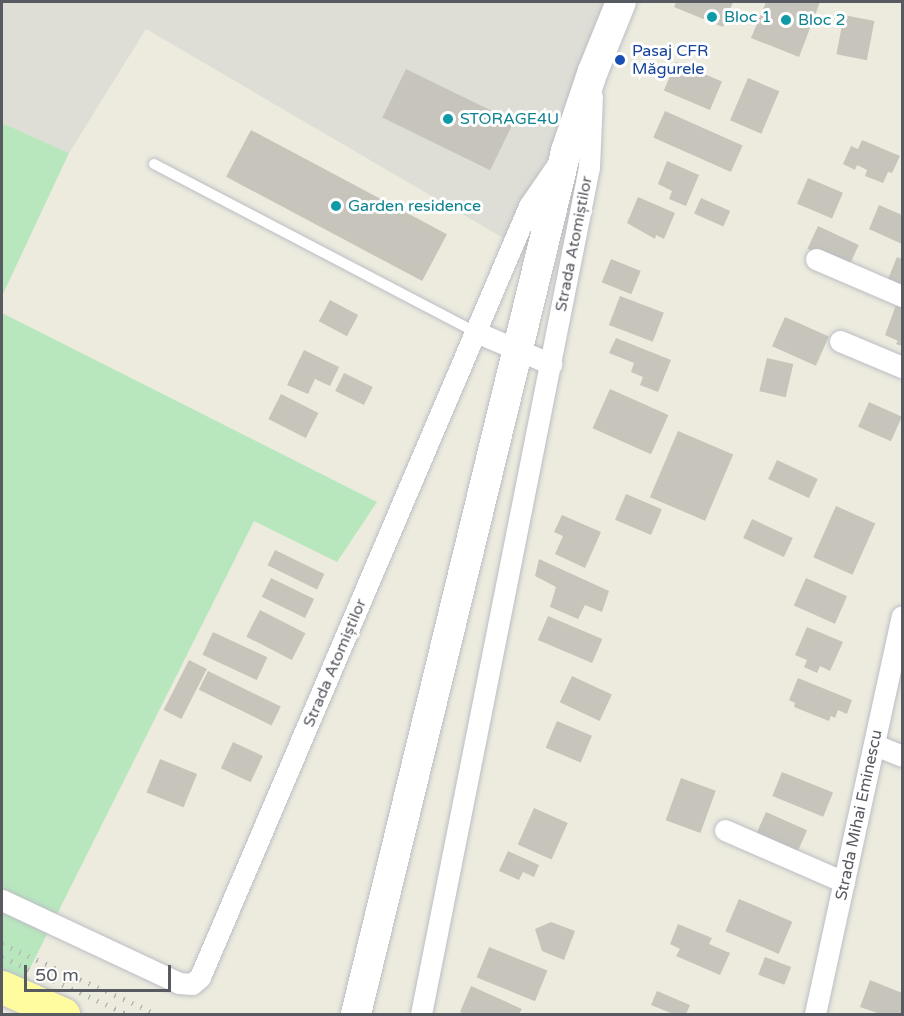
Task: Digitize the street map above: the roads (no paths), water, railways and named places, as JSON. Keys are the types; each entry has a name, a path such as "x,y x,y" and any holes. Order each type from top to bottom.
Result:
{"main road":[{"name":"Strada Atomiștilor","path":"357,1014 566,151 593,71 621,2"},
{"path":"2,987 63,1014"}],"street":[{"name":"Strada Atomiștilor","path":"421,1014 589,167 593,71"},
{"name":"Strada Atomiștilor","path":"2,900 179,983 192,984 200,977 529,206 566,151"},
{"path":"816,259 903,296"},
{"path":"476,332 551,364"},
{"path":"840,341 903,367"},
{"name":"Strada Mihai Eminescu","path":"815,1014 902,626"},
{"path":"874,744 903,756"},
{"path":"725,830 844,882"}],"lane":[{"path":"154,165 476,332"}],"railway":[{"path":"2,944 157,1014"},
{"path":"2,957 127,1014"}],"place":[{"name":"Bloc 1","path":"712,17"},
{"name":"Bloc 2","path":"786,20"},
{"name":"Pasaj CFR Măgurele","path":"620,60"},
{"name":"STORAGE4U","path":"448,119"},
{"name":"Garden residence","path":"336,206"}]}
